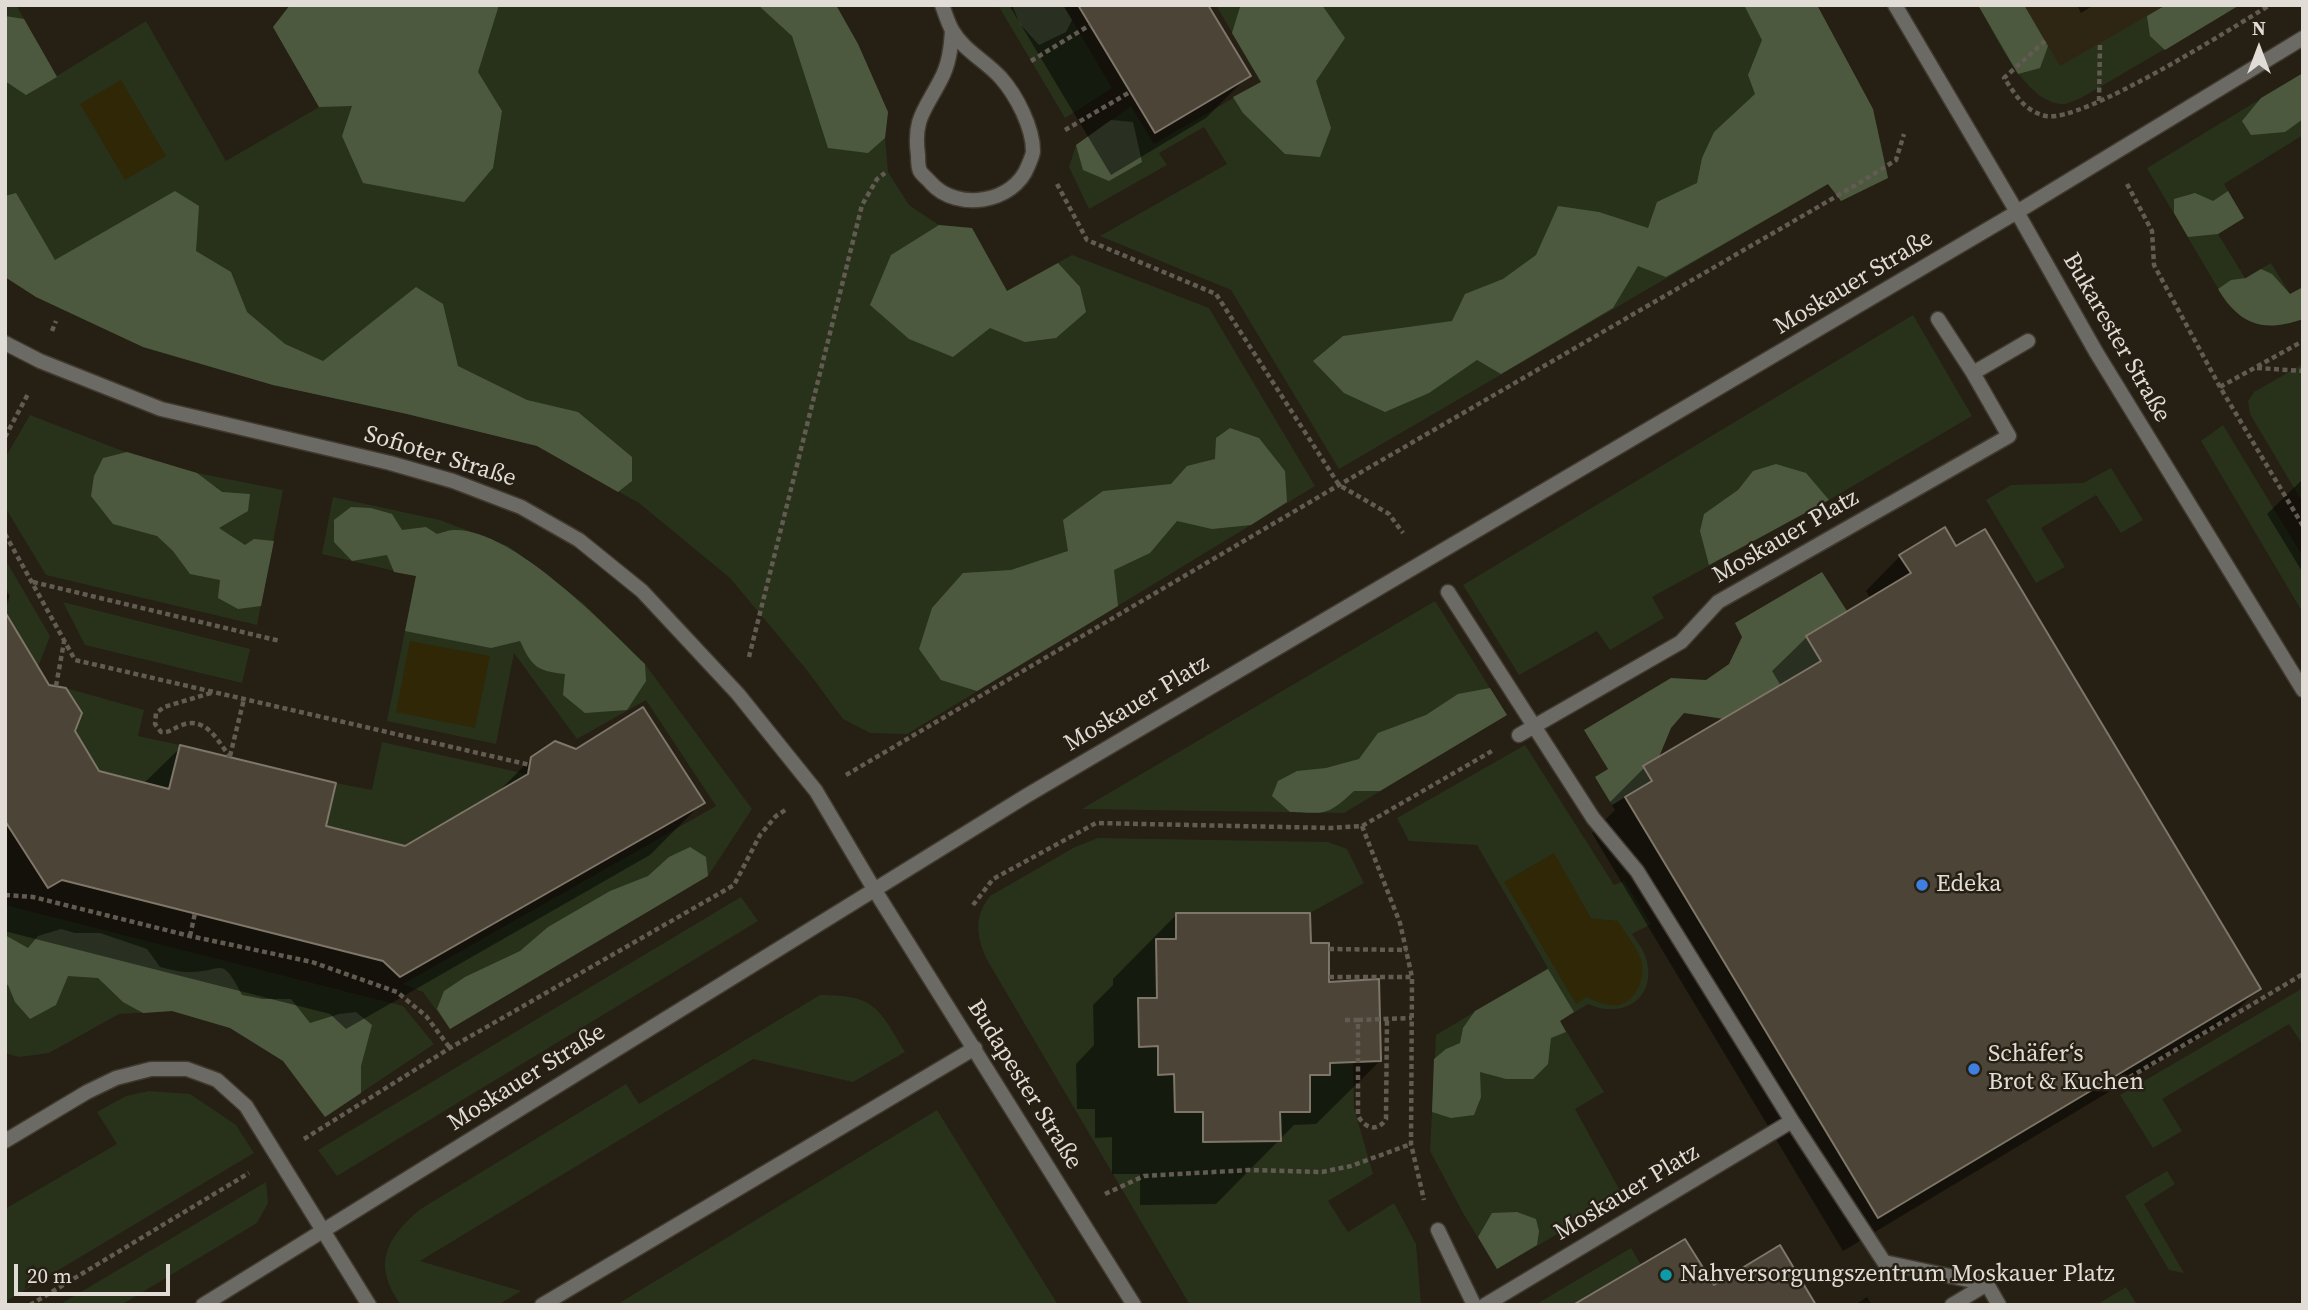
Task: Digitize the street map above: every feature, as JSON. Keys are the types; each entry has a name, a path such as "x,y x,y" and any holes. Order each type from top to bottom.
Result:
{"street":[{"path":"942,5 952,30 974,57 1001,78 1019,106 1028,128 1033,152 1024,175 1005,192 981,201 958,200 937,190 920,171 918,124 927,101 941,81 950,56 952,30"},
{"name":"Bukarester Straße","path":"1895,5 2096,352 2303,690"},
{"name":"Moskauer Straße","path":"1424,561 2017,212 2303,38"},
{"name":"Moskauer Platz","path":"1520,735 1681,642 1718,602 2009,436 1938,319"},
{"path":"1973,373 2028,341"},
{"name":"Sofioter Straße","path":"5,343 79,377 161,409 390,463 453,481 522,507 579,540 642,592 738,694 816,791 874,889"},
{"name":"Moskauer Platz","path":"874,889 1424,561"},
{"path":"1448,592 1593,818 1637,871 1792,1121 1884,1262 1987,1284 1999,1305"},
{"name":"Moskauer Straße","path":"203,1305 874,889"},
{"name":"Budapester Straße","path":"874,889 1134,1305"},
{"path":"542,1305 975,1048"},
{"path":"5,1141 116,1078 151,1069 187,1069 217,1080 246,1106 369,1305"},
{"name":"Moskauer Platz","path":"1485,1305 1792,1121"},
{"path":"1438,1230 1474,1305"},
{"path":"1952,1305 1987,1284"}],"path":[{"path":"2045,41 2004,78 2024,107 2048,116 2085,109 2099,102 2181,58 2270,5"},
{"path":"1022,67 1090,26"},
{"path":"2099,102 2100,43"},
{"path":"1061,132 1130,92"},
{"path":"30,1305 277,1157 450,1048 734,885 760,835 776,816 816,791 868,764 1339,485 1873,175 1896,160 1904,134"},
{"path":"738,694 756,632 862,205 877,179 917,148"},
{"path":"1052,173 1087,240 1216,294 1339,485 1389,514 1424,561"},
{"path":"2126,181 2152,232 2154,265 2220,387 2303,526"},
{"path":"2220,387 2303,341"},
{"path":"2256,368 2303,372"},
{"path":"5,534 75,660 530,765"},
{"path":"32,582 280,641"},
{"path":"56,686 65,641"},
{"path":"214,692 164,707 156,713 155,724 161,732 169,733 181,725 195,722 208,728 230,757 244,699"},
{"path":"973,905 993,879 1096,823 1331,828 1362,826 1520,735"},
{"path":"1362,826 1401,923 1412,976 1411,1144 1424,1202 1438,1230"},
{"path":"5,895 33,897 190,936 312,962 397,992 426,1016 450,1048"},
{"path":"190,936 195,913"},
{"path":"1329,949 1407,950"},
{"path":"2115,1086 2303,974"},
{"path":"1329,977 1412,976"},
{"path":"1345,1020 1412,1018"},
{"path":"1358,1020 1358,1116 1363,1125 1369,1128 1376,1127 1386,1119 1387,1019"},
{"path":"1074,1208 1144,1177 1249,1170 1322,1172 1351,1166 1411,1144"}],"shaded area":[{"path":"1978,5 2240,5 2081,98 2061,104 2039,96 2018,74"}],"green space":[{"path":"5,5 16,5 57,76 146,21 226,161 319,107 273,27 290,5 836,5 858,44 888,112 885,138 888,172 909,205 939,225 972,228 1007,291 1072,255 1209,308 1315,486 907,734 870,733 843,719 806,669 730,578 639,503 537,446 273,385 143,347 36,297 5,277"},
{"path":"290,5 499,5 478,72 502,111 493,168 464,202 363,183 342,136 352,106 319,107 273,27"},
{"path":"758,5 836,5 858,44 888,112 885,138 868,153 828,148 792,36"},
{"path":"998,5 1063,5 1112,88 1065,118"},
{"path":"1012,5 1063,5 1072,20 1066,32 1039,45 1020,24"},
{"path":"1216,5 1817,5 1873,109 1888,178 1841,201 1828,184 1339,469 1231,290 1100,236 1227,164 1204,127 1159,153 1167,165 1089,209 1069,167 1076,145 1131,106 1154,144 1261,82"},
{"path":"1234,5 1322,5 1345,38 1316,81 1331,128 1320,157 1285,154 1243,113 1233,97 1261,82 1232,33 1240,7"},
{"path":"1744,5 1817,5 1873,109 1888,178 1841,201 1828,184 1666,277 1638,266 1613,308 1501,374 1477,360 1429,393 1385,412 1344,393 1313,361 1343,336 1452,321 1465,294 1503,279 1536,255 1558,206 1599,212 1648,228 1657,202 1697,183 1702,158 1714,132 1755,94 1748,75 1762,40"},
{"path":"1978,5 2024,5 2060,66 2166,5 2240,5 2081,98 2060,104 2047,100 2022,78 2011,64"},
{"path":"1978,5 2024,5 2048,46 2040,68 2018,74"},
{"path":"2166,5 2238,6 2165,50 2150,36 2147,16"},
{"path":"5,16 24,19 57,77 26,95 5,81"},
{"path":"2303,73 2303,135 2224,184 2244,218 2218,234 2245,278 2271,263 2290,294 2303,287 2303,319 2280,325 2261,324 2244,317 2226,302 2147,168"},
{"path":"2303,73 2303,119 2285,132 2251,135 2242,121 2261,98"},
{"path":"1111,120 1133,122 1142,162 1109,181 1083,170 1076,145"},
{"path":"175,191 199,206 196,251 231,272 247,312 285,344 323,361 416,287 443,304 458,366 527,400 578,412 632,457 632,481 618,492 537,446 273,385 143,347 36,297 5,277 5,196 16,193 55,260"},
{"path":"2228,191 2244,218 2218,234 2188,237 2174,213 2174,199 2195,193 2213,201"},
{"path":"939,225 972,228 1007,291 1058,263 1080,287 1086,312 1056,338 1025,342 990,328 953,357 909,339 870,305 891,255"},
{"path":"2261,269 2272,274 2290,294 2303,287 2303,319 2276,325 2254,323 2235,311 2218,289 2231,280 2246,278"},
{"path":"1913,315 1972,416 1829,500 1652,597 1664,618 1610,650 1597,631 1519,675 1463,585"},
{"path":"2303,364 2303,503 2250,414 2248,401 2254,392"},
{"path":"30,415 120,450 197,473 283,490 257,625 46,575 5,507 5,458"},
{"path":"2223,425 2303,557 2303,613 2201,441"},
{"path":"1230,428 1259,438 1285,471 1287,502 1251,525 1212,529 1177,521 1150,553 1114,570 1118,606 977,691 941,680 919,649 932,608 963,573 1011,570 1068,551 1063,520 1103,491 1171,484 1187,466 1215,459 1216,438"},
{"path":"127,452 197,473 222,492 250,494 248,511 219,528 245,545 254,539 274,541 261,606 238,609 218,598 220,580 190,574 173,551 157,536 113,524 91,496 94,476 103,458"},
{"path":"1776,464 1806,473 1829,500 1709,565 1700,531 1704,514 1738,490 1753,471"},
{"path":"2111,468 2143,520 2121,533 2096,495 2041,528 2065,567 2036,583 1986,500 2011,485 2083,483"},
{"path":"333,497 440,520 508,546 583,603 645,664 752,809 708,876 450,1029 423,992 403,984 716,806 646,700 577,739 514,653 496,744 387,721 416,576 322,554"},
{"path":"351,507 371,508 392,514 402,530 426,527 437,534 453,530 476,533 502,544 529,561 582,604 645,664 646,681 627,710 585,713 563,695 565,674 537,666 528,657 520,641 491,648 405,631 416,576 394,572 387,555 352,561 334,542 334,520"},
{"path":"5,559 50,636 38,667 5,613 10,596 5,586"},
{"path":"1822,572 1847,611 1806,636 1821,661 1724,719 1684,713 1671,728 1659,757 1644,766 1652,781 1612,805 1595,777 1608,769 1584,730 1671,678 1706,680 1729,664 1742,637 1735,623"},
{"path":"1435,601 1507,715 1344,813 1082,809"},
{"path":"63,602 250,649 242,683 85,645"},
{"path":"66,688 144,710 138,736 180,745 169,789 99,771 75,731 82,713"},
{"path":"1490,688 1507,715 1380,791 1354,791 1331,809 1319,813 1290,812 1272,796 1278,781 1297,771 1326,768 1359,759 1378,733 1426,715 1458,694"},
{"path":"382,742 527,774 405,846 326,826 336,783 372,790"},
{"path":"1525,745 1614,885 1624,881 1651,924 1632,934 1645,955 1648,972 1647,984 1635,1002 1614,1009 1588,1004 1560,1021 1604,1092 1575,1109 1623,1196 1497,1269 1430,1151 1436,1035 1548,968 1477,845 1409,841 1397,818"},
{"path":"1098,838 1328,842 1347,849 1364,883 1310,913 1176,914 1176,939 1156,940 1158,1075 1174,1074 1203,1112 1203,1141 1281,1141 1280,1112 1310,1111 1310,1075 1330,1075 1329,1047 1346,1047 1346,1063 1353,1062 1354,1108 1373,1174 1328,1201 1348,1232 1394,1203 1416,1244 1421,1305 1190,1305 986,958 980,941 979,919 990,896 1075,847"},
{"path":"690,847 706,857 708,876 450,1029 437,1009 444,991 465,977 520,951 548,927 610,891 648,876 669,857"},
{"path":"741,897 758,921 337,1176 318,1150"},
{"path":"5,905 403,1006 434,1044 325,1117 283,1060 230,1028 172,1011 119,1014 49,1053 19,1057 5,1053"},
{"path":"61,929 75,933 100,933 147,949 160,967 185,972 220,968 229,974 242,995 263,999 291,999 310,1023 356,1012 372,1025 361,1066 361,1093 325,1117 283,1061 230,1028 172,1011 143,1013 123,1002 98,978 68,976 56,1005 30,1019 15,1002 8,985 5,984 5,935 28,948 38,936"},
{"path":"1548,969 1574,1012 1560,1021 1566,1032 1551,1038 1548,1064 1533,1079 1506,1079 1480,1072 1481,1097 1474,1115 1451,1118 1432,1112 1434,1059 1446,1049 1460,1043 1463,1028 1475,1011"},
{"path":"2303,988 2303,1045 2289,1024 2162,1099 2182,1131 2153,1148 2120,1095"},
{"path":"820,995 853,998 873,1007 905,1052 853,1082 753,1059 420,1261 521,1291 498,1305 401,1305 387,1278 386,1254 398,1232 419,1210 626,1084 639,1104"},
{"path":"149,1091 190,1094 236,1125 254,1153 5,1302 5,1209 117,1144 97,1112 126,1096"},
{"path":"937,1110 1058,1305 616,1305"},
{"path":"2167,1171 2175,1184 2144,1204 2184,1273 2169,1270 2125,1196"},
{"path":"266,1182 268,1203 257,1223 121,1305 59,1305"},
{"path":"1517,1212 1536,1219 1539,1231 1537,1245 1497,1269 1478,1237 1492,1213"},
{"path":"1631,1248 1641,1265 1573,1305 1535,1305"},
{"path":"2126,1287 2137,1305 2096,1305"}],"sand":[{"path":"121,80 166,156 125,180 80,104"},
{"path":"410,641 490,656 475,728 396,712"},
{"path":"1554,853 1591,918 1618,921 1639,955 1642,973 1639,987 1625,1003 1611,1005 1586,997 1576,1004 1504,882"}],"building":[{"path":"1078,5 1208,5 1251,76 1155,133"},
{"path":"1945,527 1956,546 1985,529 2261,989 1878,1218 1625,797 1652,781 1643,766 1821,661 1806,636 1911,573 1899,555"},
{"path":"5,612 49,685 66,688 82,713 75,731 99,771 169,789 180,745 336,783 326,826 405,846 528,774 531,757 555,741 576,749 643,707 705,803 400,977 383,961 62,880 48,888 5,821"},
{"path":"1176,913 1310,913 1311,943 1329,943 1329,982 1379,979 1381,1061 1330,1063 1330,1075 1310,1075 1310,1112 1280,1112 1281,1141 1203,1142 1203,1112 1175,1112 1174,1074 1158,1075 1158,1046 1139,1047 1138,998 1157,998 1156,939 1176,939"},
{"name":"Nahversorgungszentrum Moskauer Platz","path":"1685,1239 1714,1285 1780,1245 1816,1305 1573,1305"}],"place":[{"name":"Edeka","path":"1922,885"},
{"name":"Schäfer‘s Brot & Kuchen","path":"1974,1069"},
{"name":"Nahversorgungszentrum Moskauer Platz","path":"1666,1275"}]}
